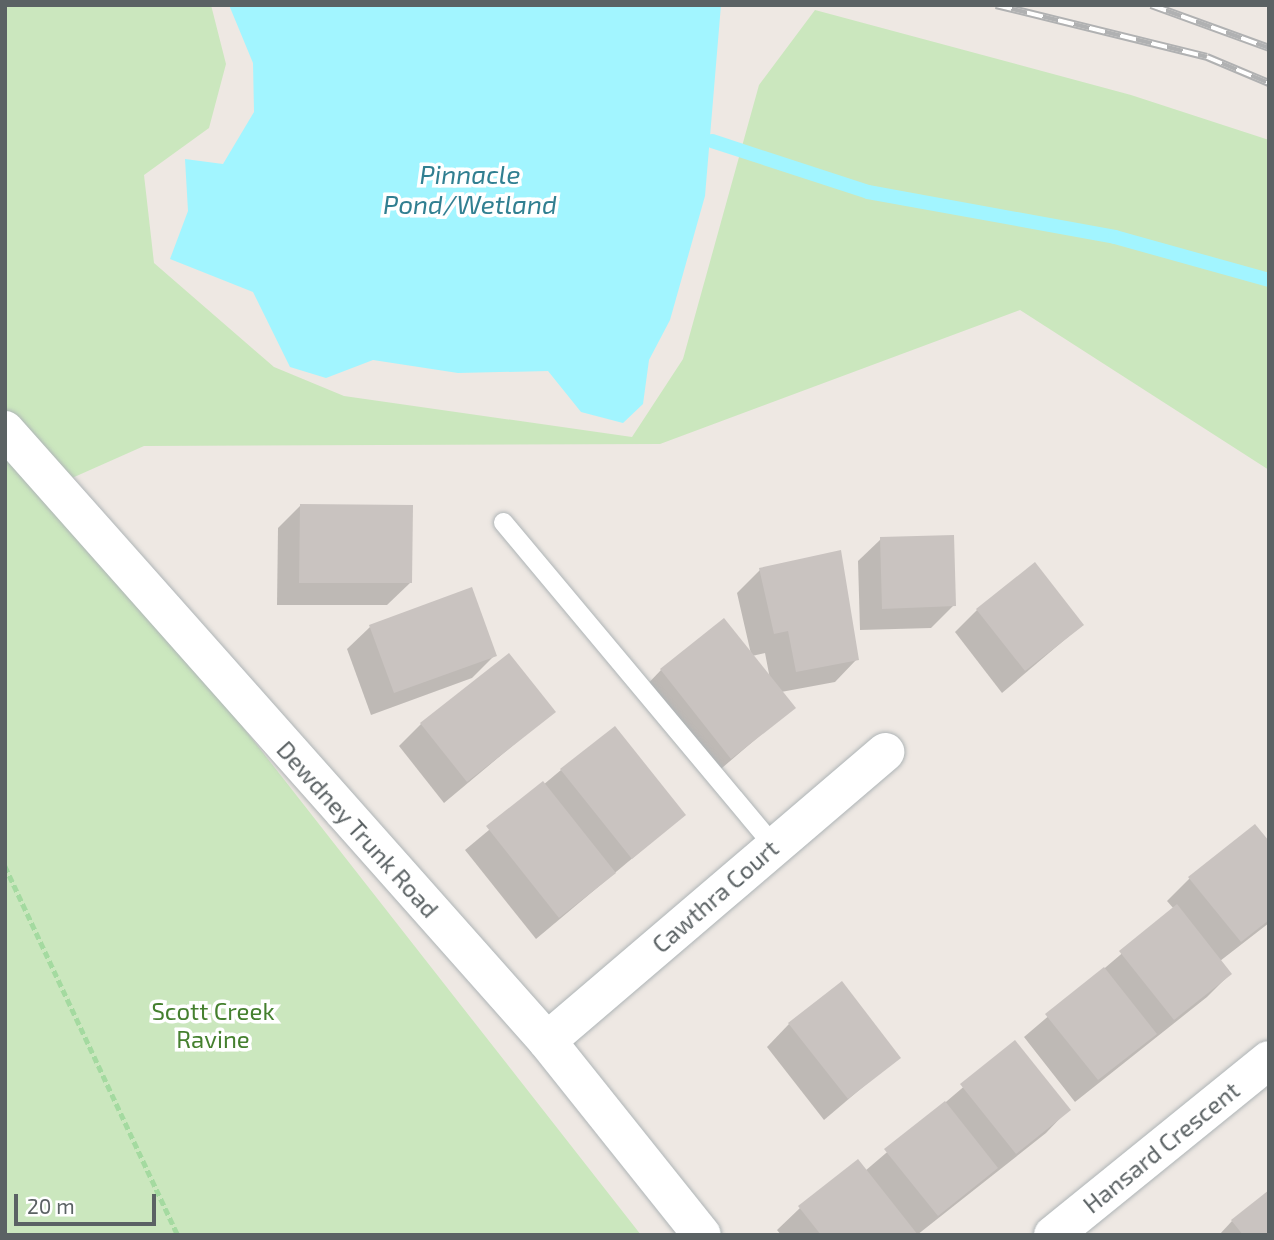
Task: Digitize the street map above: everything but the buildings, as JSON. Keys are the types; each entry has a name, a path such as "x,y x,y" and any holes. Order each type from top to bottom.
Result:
{"main road":[{"name":"Dewdney Trunk Road","path":"5,430 547,1041 702,1235"},
{"name":"Cawthra Court","path":"547,1041 885,752"},
{"name":"Hansard Crescent","path":"1053,1235 1269,1060"}],"lane":[{"path":"503,522 774,846"}],"path":[{"path":"5,866 178,1235"}],"green space":[{"name":"Scott Creek Ravine","path":"5,5 211,5 226,64 209,128 144,175 154,263 274,367 344,396 632,437 683,359 759,85 815,10 1131,95 1269,140 1269,470 1020,310 660,444 144,446 54,486 641,1235 5,1235"}],"water":[{"name":"Pinnacle Pond/Wetland","path":"229,5 721,5 705,196 670,320 649,360 643,404 623,423 581,412 548,371 458,373 373,360 326,378 290,367 253,292 170,259 188,211 185,159 223,164 254,112 253,63"}],"waterway":[{"path":"712,141 868,192 1115,237 1269,280"}],"railway":[{"path":"996,5 1207,57 1269,83"},
{"path":"1151,5 1269,48"}]}
